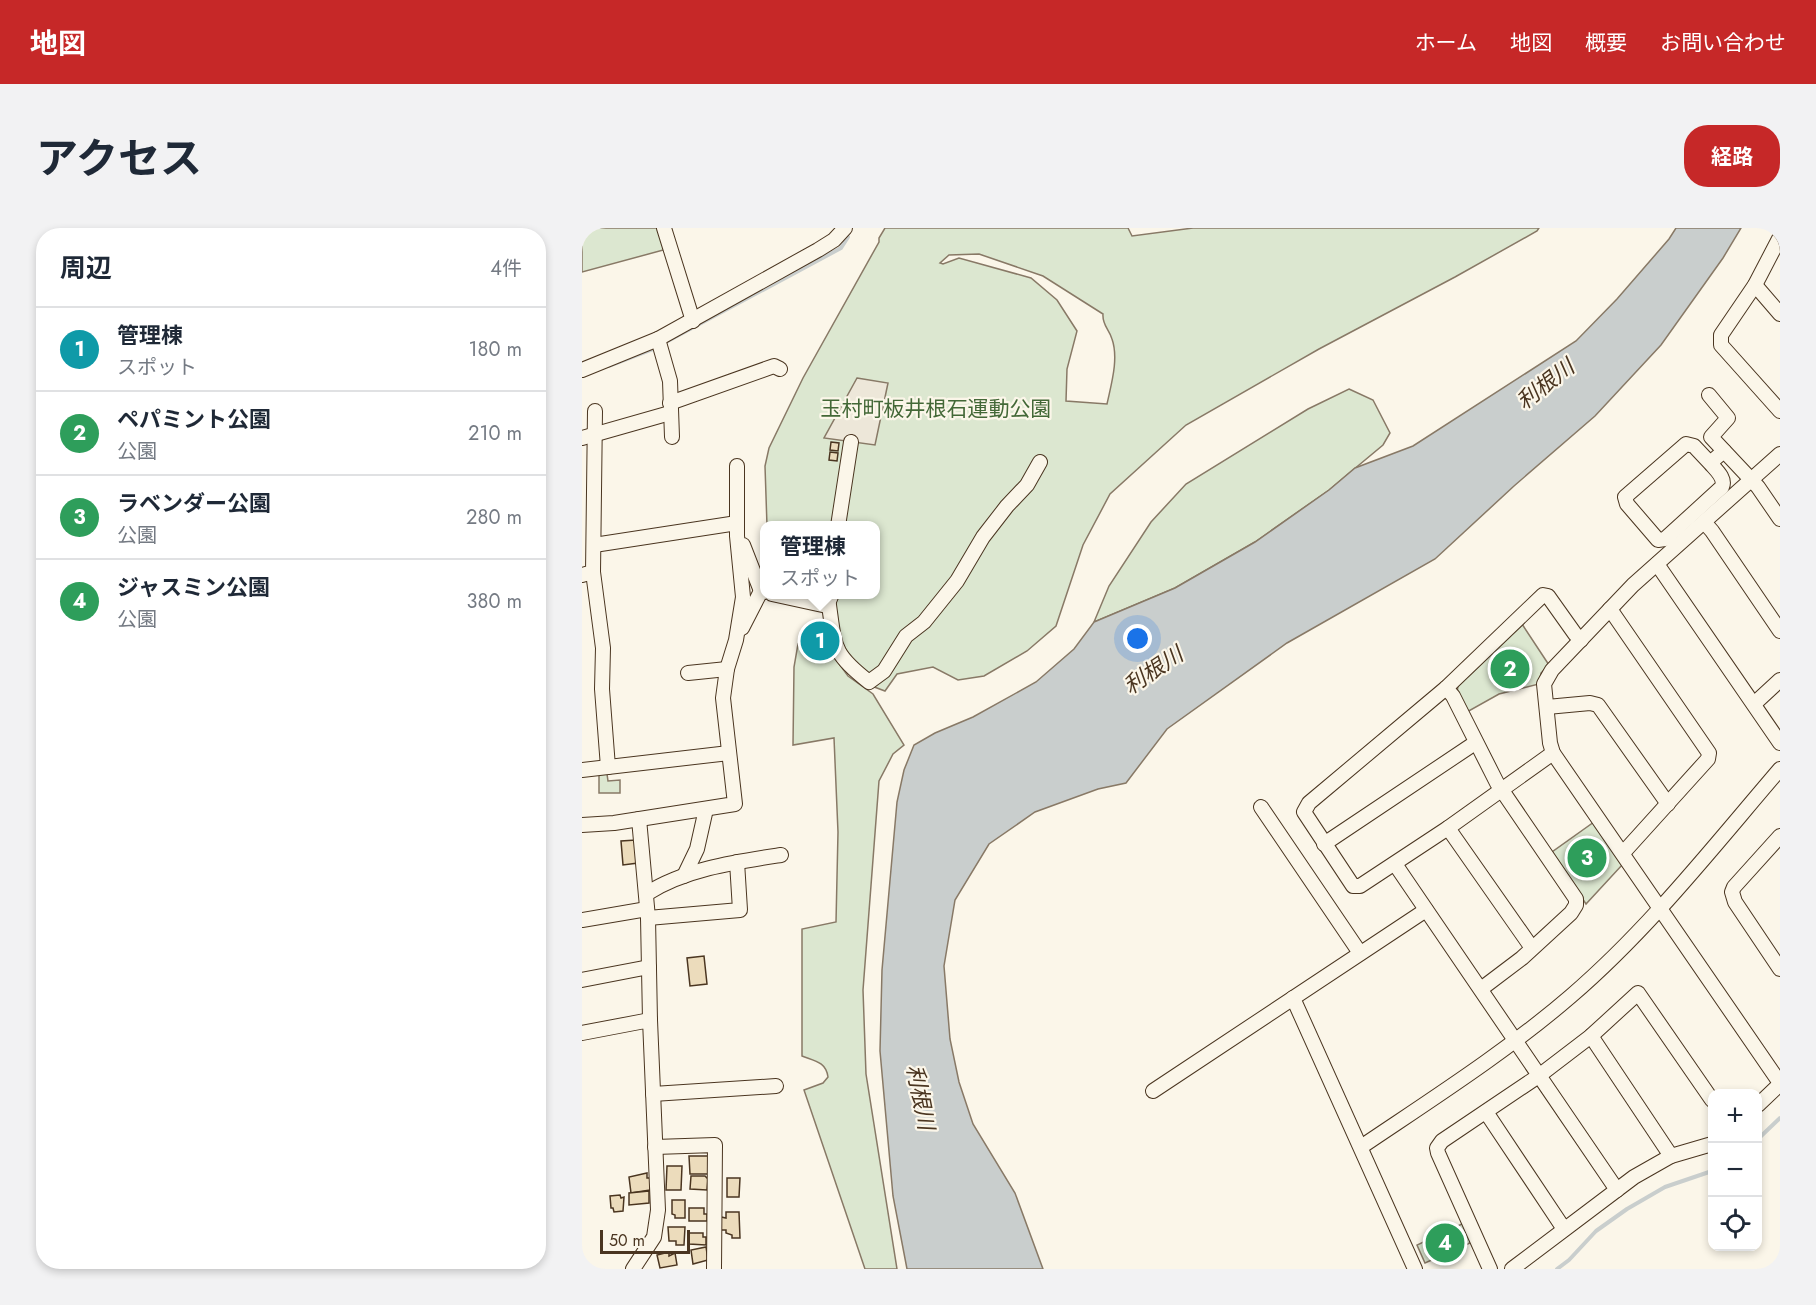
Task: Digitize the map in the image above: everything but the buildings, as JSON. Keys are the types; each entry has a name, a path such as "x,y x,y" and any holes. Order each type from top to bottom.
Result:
{"street":[{"path":"664,228 693,321"},
{"path":"582,370 658,339 693,321 852,229"},
{"path":"1780,237 1775,258 1721,335 1720,340 1721,345 1780,411"},
{"path":"1755,285 1780,314"},
{"path":"658,339 670,381 672,436"},
{"path":"588,437 670,408 774,366 780,369"},
{"path":"1709,395 1728,418 1711,435 1751,479 1780,519"},
{"path":"595,411 588,437 594,545 587,574 603,648 602,689 608,767"},
{"path":"839,521 851,442"},
{"path":"1686,444 1694,446 1710,463 1722,477 1724,482 1722,487 1665,539 1658,540 1627,504 1625,497 1686,444"},
{"path":"1710,463 1720,446"},
{"path":"1762,1102 1780,1083 1554,753 1550,743 1544,684 1552,670 1610,609 1780,454"},
{"path":"831,599 835,646 848,666 869,682 884,671 906,636 924,622 957,581 983,537 1027,485 1040,462"},
{"path":"582,825 639,819 735,804 723,698 743,597 737,529 737,466"},
{"path":"1704,522 1780,631"},
{"path":"594,545 737,529"},
{"path":"737,529 760,579"},
{"path":"1657,564 1780,743"},
{"path":"1554,753 1502,791 1360,886 1353,886 1305,815 1306,806 1446,688 1543,595 1548,596 1581,640"},
{"path":"736,640 762,599"},
{"path":"797,599 828,606 831,599"},
{"path":"1610,609 1709,753 1708,759 1623,854"},
{"path":"688,673 727,669"},
{"path":"1754,704 1780,680"},
{"path":"1446,688 1453,696 1475,743 1502,791 1576,899 1576,905 1571,913 1522,958 1481,989"},
{"path":"1547,707 1590,703 1598,705 1668,804"},
{"path":"1324,844 1475,743"},
{"path":"582,770 729,753"},
{"path":"1361,1148 1516,1041 1595,974 1659,909 1780,769"},
{"path":"1261,807 1360,953"},
{"path":"684,876 697,849 706,809"},
{"path":"633,1269 654,1237 658,1210 647,914 639,819"},
{"path":"1448,828 1532,948"},
{"path":"1777,846 1731,892 1735,902 1780,969"},
{"path":"646,894 663,883 684,876 737,862 781,855"},
{"path":"582,920 647,914 740,910 737,862"},
{"path":"1395,864 1617,1190"},
{"path":"1153,1091 1426,910"},
{"path":"582,980 649,967"},
{"path":"1490,1269 1437,1148 1442,1141 1540,1075 1591,1036 1638,993 1708,1093"},
{"path":"1293,998 1415,1269"},
{"path":"582,1033 650,1020"},
{"path":"1591,1036 1671,1156"},
{"path":"653,1094 776,1086"},
{"path":"1486,1112 1564,1229"},
{"path":"1512,1269 1634,1177 1671,1156 1708,1145"},
{"path":"655,1147 715,1146 714,1269"}],"green space":[{"path":"582,228 660,228 667,249 582,272"},
{"name":"玉村町板井根石運動公園","path":"885,228 1128,228 1132,236 1193,228 1539,228 1455,277 1319,349 1186,425 1110,494 1083,545 1056,626 1027,651 984,676 958,680 933,667 897,674 885,691 869,685 847,669 824,615 822,599 880,599 880,521 767,521 765,466 769,448 803,378","holes":["979,254 1043,276 1103,314 1115,355 1107,404 1066,401 1067,369 1077,331 1057,300 1031,278 959,258 940,263 949,255"]},
{"path":"1349,389 1373,400 1390,433 1383,445 1329,490 1255,542 1175,588 1094,622 1109,586 1151,522 1186,484 1308,409"},
{"path":"1522,624 1549,665 1541,673 1539,684 1499,694 1467,712 1457,693 1458,686"},
{"path":"803,640 808,640 815,652 829,650 848,676 873,694 904,745 893,754 879,781 863,990 866,1074 897,1269 865,1269 804,1090 823,1083 828,1077 822,1065 802,1056 802,929 836,922 838,832 834,738 793,745 794,667 798,644"},
{"path":"599,774 607,774 608,781 620,780 620,793 599,793"},
{"path":"1594,822 1623,864 1586,904 1552,852"},
{"path":"1464,1223 1472,1242 1425,1263 1417,1245"}],"shaded area":[{"path":"857,378 888,383 875,445 824,438"}],"water":[{"name":"利根川","path":"1676,228 1741,228 1723,258 1661,345 1595,416 1435,559 1287,643 1167,729 1126,783 1098,789 1035,812 989,844 955,900 944,966 950,1039 959,1082 973,1124 1015,1193 1043,1269 907,1269 893,1196 880,1051 882,970 897,802 904,770 914,745 935,733 973,717 1036,682 1074,649 1094,622 1175,588 1255,542 1329,490 1355,468 1413,446 1576,341 1617,299"}],"waterway":[{"path":"664,343 841,248 848,237"},
{"path":"609,366 656,348"},
{"path":"1762,1135 1780,1118"},
{"path":"1557,1269 1569,1260 1596,1231 1627,1209 1665,1187 1708,1172"}],"place":[{"name":"管理棟","path":"820,641"},
{"name":"ペパミント公園","path":"1510,669"},
{"name":"ラベンダー公園","path":"1587,858"},
{"name":"ジャスミン公園","path":"1445,1243"}]}
